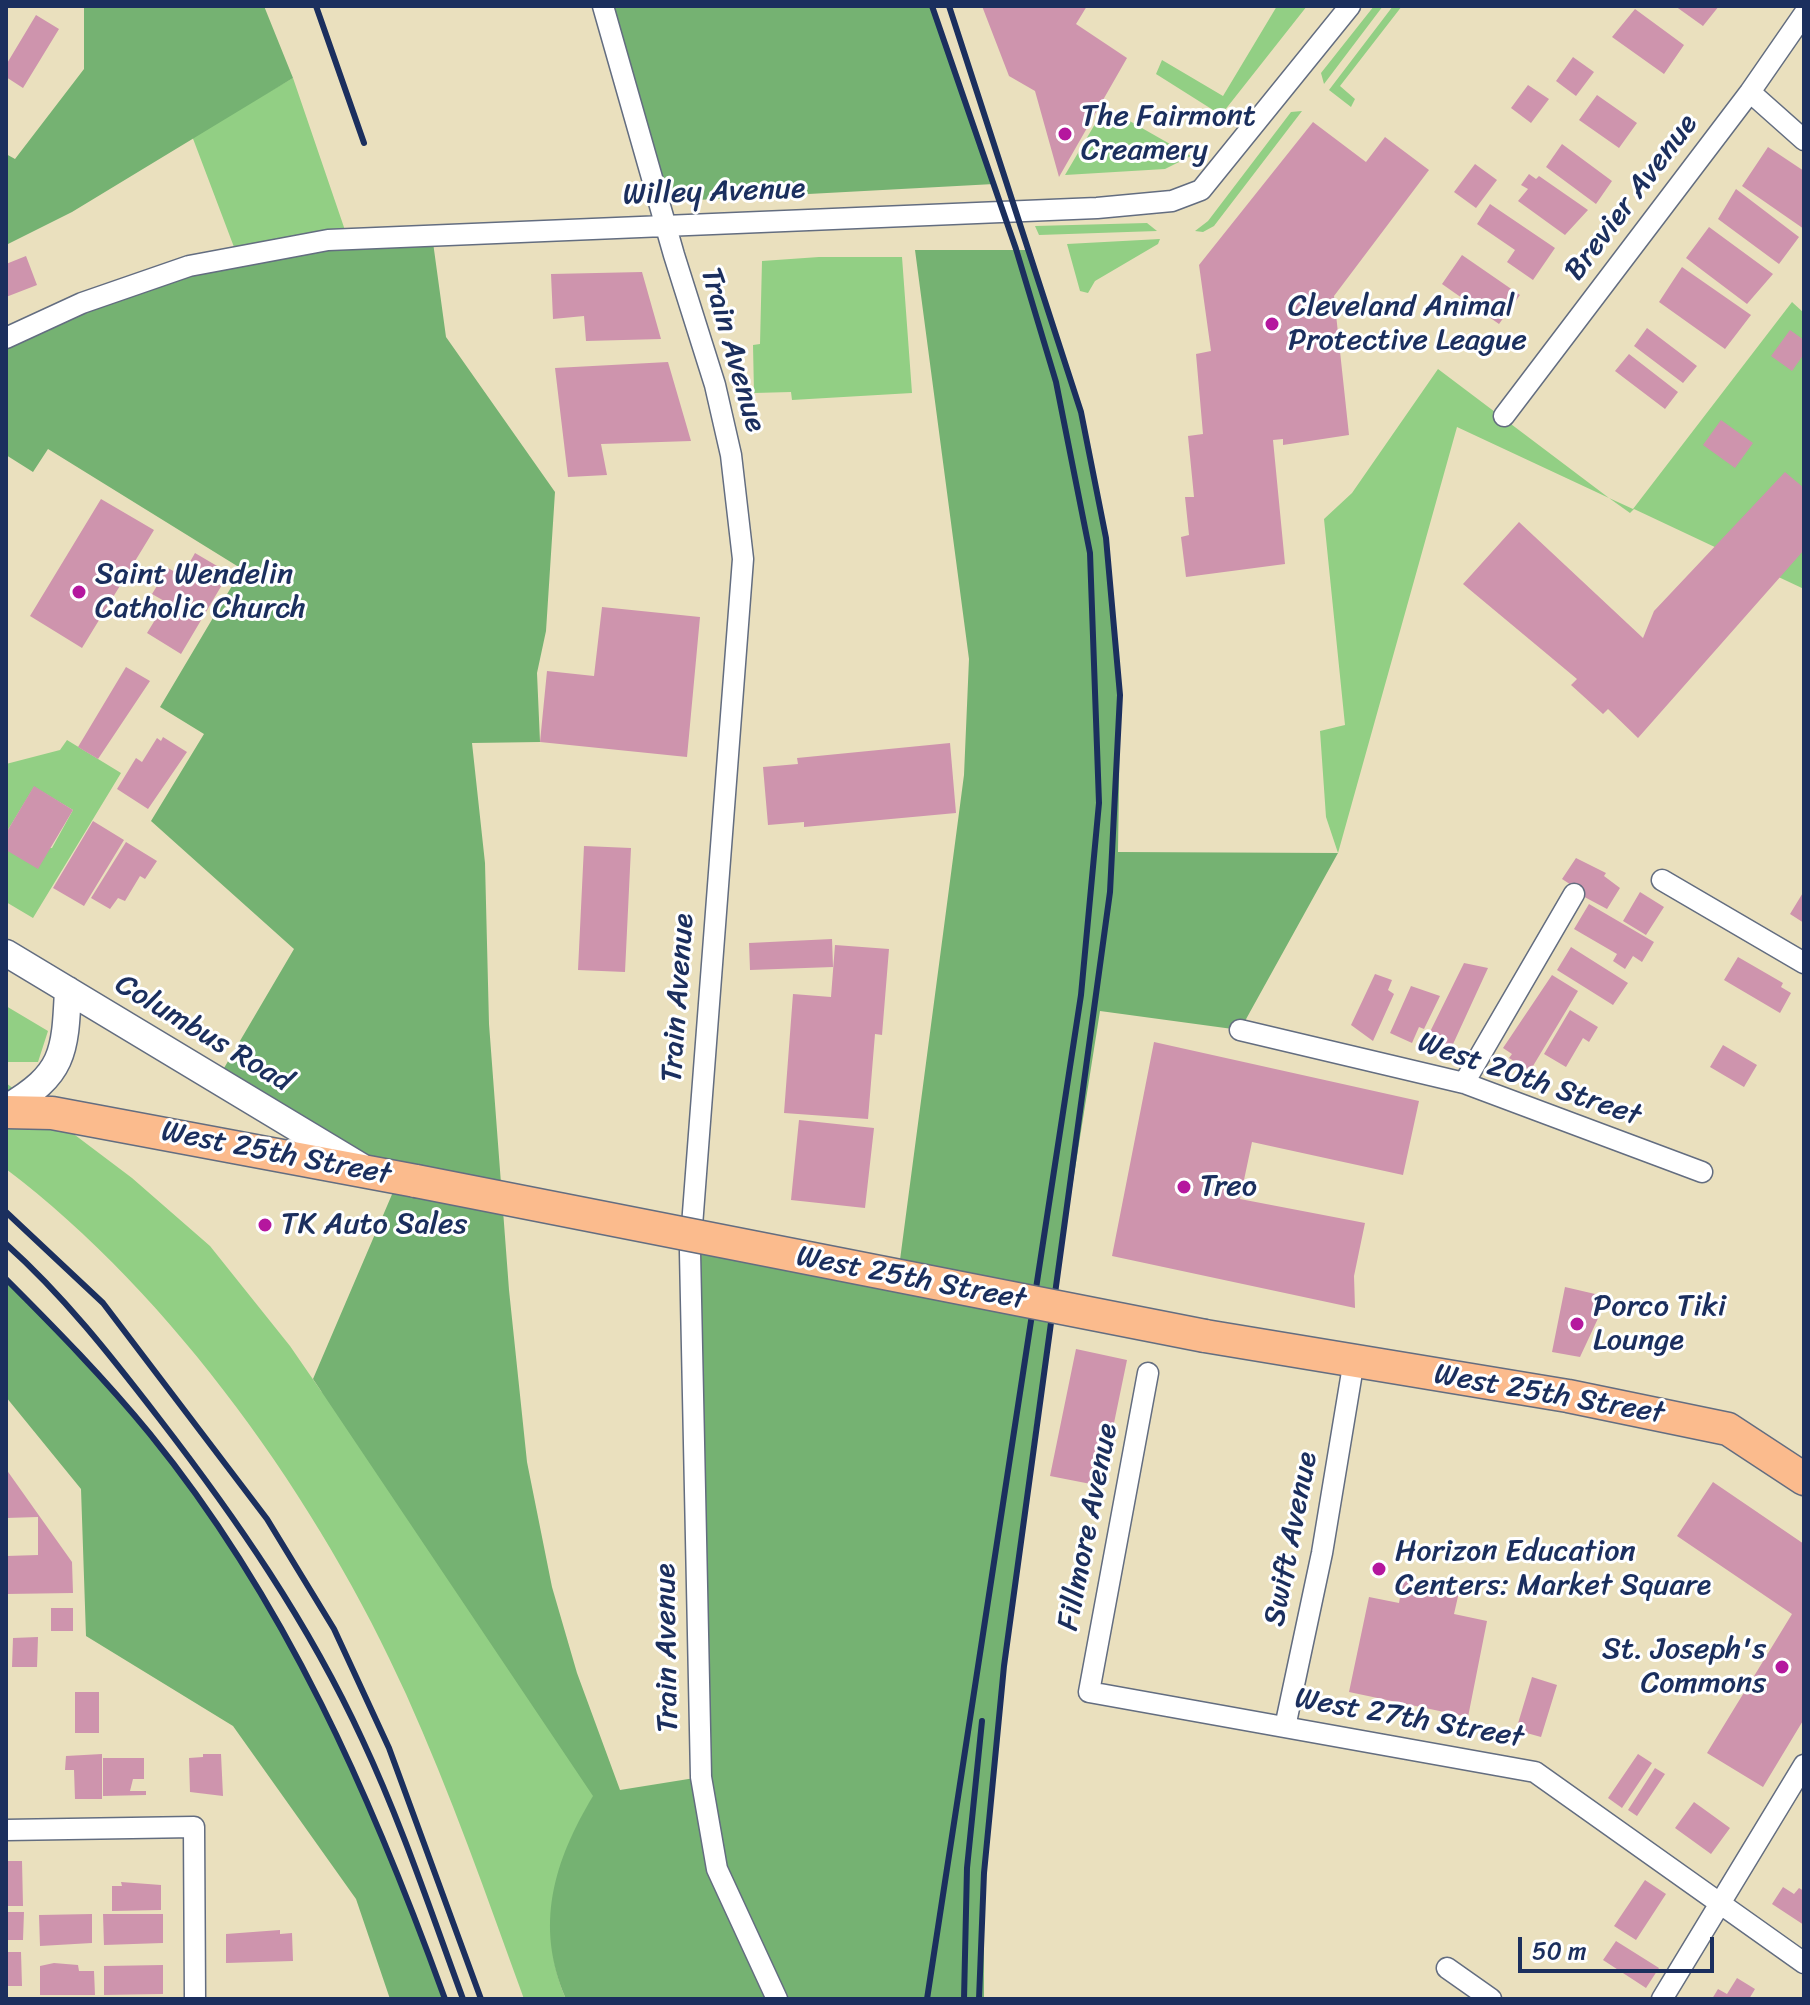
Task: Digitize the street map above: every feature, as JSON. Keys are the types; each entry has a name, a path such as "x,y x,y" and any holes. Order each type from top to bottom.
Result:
{"main road":[{"name":"West 25th Street","path":"6,1110 52,1113 367,1170 1205,1336 1568,1396 1728,1429 1804,1479"}],"street":[{"name":"Train Avenue","path":"603,6 665,226 715,385 731,455 743,559 690,1252 701,1777 717,1869 777,1999"},
{"name":"Willey Avenue","path":"6,338 135,283 189,266 328,240 1097,208 1188,197 1216,173 1350,6"},
{"name":"Brevier Avenue","path":"1504,416 1750,92 1804,14"},
{"path":"1750,92 1804,140"},
{"path":"1662,880 1804,963"},
{"path":"1464,1083 1574,894"},
{"name":"Columbus Road","path":"6,953 367,1170"},
{"path":"6,1110 48,1079 63,1050 68,990"},
{"name":"West 20th Street","path":"1240,1030 1464,1083 1702,1172"},
{"name":"Swift Avenue","path":"1285,1727 1322,1553 1354,1360"},
{"name":"Fillmore Avenue","path":"1089,1692 1148,1373"},
{"name":"West 27th Street","path":"1089,1692 1535,1772 1804,1963"},
{"path":"1662,1999 1804,1765"},
{"path":"6,1830 194,1827 195,1999"},
{"path":"1447,1968 1491,1999"}],"green space":[{"path":"84,6 264,6 293,78 72,212 6,245 6,154 15,159 84,69"},
{"path":"603,6 932,6 994,184 660,202"},
{"path":"1277,6 1307,6 1221,115 1156,74 1162,60 1223,96"},
{"path":"1374,6 1383,6 1324,84 1321,73"},
{"path":"1393,6 1402,6 1340,86 1355,99 1351,107 1329,90"},
{"path":"293,78 348,239 237,255 192,136"},
{"path":"1105,107 1191,156 1165,169 1065,175"},
{"path":"1302,111 1214,226 1203,232 1195,231 1208,221 1291,112"},
{"path":"1147,223 1157,231 1039,235 1035,226"},
{"path":"432,235 446,337 555,492 546,631 537,673 540,742 472,743 485,863 489,1024 509,1290 527,1462 552,1587 577,1673 620,1790 701,1777 691,1235 898,1275 964,775 969,659 915,250 1031,250 1084,428 1106,537 1117,655 1118,852 1338,853 1240,1030 1100,1011 1034,1428 1004,1666 984,1873 984,1999 566,1999 556,1972 551,1945 553,1894 568,1845 593,1796 313,1379 399,1178 217,1080 294,949 151,821 204,734 160,707 242,569 48,449 33,472 6,455 6,338 189,266"},
{"path":"1160,239 1158,244 1095,281 1088,293 1080,291 1067,244"},
{"path":"902,257 912,393 792,400 791,392 754,393 753,345 760,344 762,261"},
{"path":"1792,302 1804,313 1804,589 1634,509 1630,513 1609,498 1633,509"},
{"path":"1438,369 1609,498 1457,427 1338,853 1326,817 1320,731 1345,725 1324,519 1352,493"},
{"path":"67,740 121,773 33,918 6,902 6,850 52,848 73,810 34,787 6,833 6,764 60,750"},
{"path":"6,1006 48,1031 38,1062 6,1062"},
{"path":"6,1083 132,1178 210,1246 290,1346 321,1391 452,1508 594,1796 569,1844 554,1895 552,1947 566,1999 524,1999 453,1808 406,1694 331,1550 286,1478 184,1340 127,1277 68,1220 6,1169"},
{"path":"6,1279 80,1355 150,1434 199,1498 243,1564 284,1633 355,1776 445,1999 390,1999 356,1899 233,1726 86,1636 81,1489 6,1397"}],"building":[{"name":"The Fairmont Creamery","path":"982,6 1087,6 1076,24 1127,58 1059,177 1035,91 1009,76"},
{"path":"1675,6 1719,6 1703,26"},
{"path":"1635,9 1684,45 1664,74 1612,37"},
{"path":"36,15 59,29 23,88 6,77 6,65"},
{"path":"1573,57 1594,72 1576,96 1556,81"},
{"path":"1528,85 1549,99 1531,123 1511,108"},
{"path":"1597,95 1637,123 1619,148 1579,120"},
{"name":"Cleveland Animal Protective League","path":"1313,122 1366,162 1385,137 1429,170 1334,296 1349,435 1283,445 1283,439 1273,440 1285,564 1186,577 1181,537 1189,535 1185,497 1194,497 1188,436 1203,434 1196,354 1211,351 1199,265"},
{"path":"1562,144 1612,181 1596,204 1546,167"},
{"path":"1768,147 1804,171 1804,229 1742,186"},
{"path":"1475,164 1497,180 1476,208 1454,192"},
{"path":"1529,174 1536,179 1539,176 1588,210 1565,235 1518,201 1528,189 1521,185"},
{"path":"1736,189 1799,237 1779,264 1718,219"},
{"path":"1490,204 1555,248 1533,280 1507,262 1515,250 1477,224"},
{"path":"1709,227 1773,274 1747,304 1686,258"},
{"path":"1462,255 1520,295 1499,324 1442,284"},
{"path":"26,256 37,285 6,297 6,264"},
{"path":"1682,267 1751,315 1725,349 1659,302"},
{"path":"642,272 661,339 586,341 584,316 553,319 551,274"},
{"path":"1647,328 1697,366 1683,383 1634,346"},
{"path":"1790,330 1804,340 1804,354 1792,371 1771,356"},
{"path":"1629,354 1678,392 1665,409 1615,371"},
{"path":"668,362 691,441 601,444 607,475 568,477 555,368"},
{"path":"1721,420 1753,443 1735,468 1703,445"},
{"path":"1785,472 1804,488 1804,550 1638,738 1608,709 1603,714 1571,685 1577,679 1463,584 1519,522 1643,638 1654,611"},
{"path":"101,499 154,530 82,648 30,616"},
{"path":"195,553 229,573 181,654 147,633 166,602 152,594 168,568 182,576"},
{"path":"602,607 700,617 687,757 540,742 547,671 594,676"},
{"path":"126,667 150,681 98,759 78,747"},
{"path":"163,737 187,752 148,809 117,789 136,758 142,762 157,738 161,741"},
{"path":"950,743 956,813 804,827 804,822 768,825 763,767 798,764 797,758"},
{"path":"34,786 73,810 38,869 6,850 6,833"},
{"path":"93,821 124,840 84,906 53,888"},
{"path":"126,842 157,861 145,879 140,876 125,901 118,898 110,909 91,898"},
{"path":"584,846 631,848 625,972 578,970"},
{"path":"1576,858 1606,873 1604,876 1620,888 1607,909 1577,893 1579,890 1562,879"},
{"path":"1804,891 1804,923 1790,914"},
{"path":"1640,892 1664,907 1646,935 1623,921"},
{"path":"1589,904 1654,942 1642,962 1633,956 1625,969 1613,961 1617,954 1574,929"},
{"path":"832,939 833,967 750,970 749,943"},
{"path":"835,945 889,949 882,1035 875,1034 868,1119 784,1113 793,994 831,997"},
{"path":"1571,947 1628,983 1613,1005 1557,970"},
{"path":"1738,957 1783,983 1781,987 1791,993 1780,1013 1724,980"},
{"path":"1464,963 1488,968 1448,1055 1424,1044"},
{"path":"1375,974 1392,980 1388,990 1394,994 1373,1041 1351,1025"},
{"path":"1552,975 1578,991 1530,1071 1509,1058 1512,1054 1503,1048"},
{"path":"1411,986 1440,996 1424,1029 1419,1027 1412,1043 1390,1033"},
{"path":"1570,1010 1598,1027 1589,1042 1583,1038 1566,1067 1544,1054"},
{"name":"Treo","path":"1154,1042 1419,1101 1403,1175 1252,1142 1240,1199 1365,1223 1354,1276 1355,1308 1112,1256"},
{"path":"1723,1045 1757,1065 1744,1087 1710,1067"},
{"path":"799,1120 874,1128 865,1208 791,1200"},
{"name":"Porco Tiki Lounge","path":"1565,1287 1608,1297 1580,1357 1552,1352"},
{"path":"1076,1349 1127,1360 1101,1486 1050,1476"},
{"path":"6,1469 72,1562 73,1593 6,1594 6,1556 38,1555 38,1517 6,1518"},
{"name":"St. Joseph's Commons","path":"1713,1482 1804,1544 1804,1719 1763,1787 1707,1753 1792,1614 1677,1536"},
{"path":"1403,1580 1459,1592 1454,1614 1487,1621 1468,1717 1349,1692 1369,1597 1399,1603"},
{"path":"51,1608 73,1608 73,1631 51,1631"},
{"path":"38,1637 37,1667 12,1667 13,1638"},
{"path":"1532,1677 1557,1685 1541,1737 1516,1730"},
{"path":"75,1692 99,1692 99,1733 75,1733"},
{"path":"102,1754 102,1799 75,1799 74,1770 65,1770 66,1756"},
{"path":"203,1754 221,1754 223,1796 190,1792 189,1758 203,1757"},
{"path":"1638,1754 1652,1763 1622,1808 1608,1798"},
{"path":"103,1758 144,1758 144,1779 133,1779 130,1791 146,1791 146,1795 103,1796"},
{"path":"1655,1768 1665,1774 1637,1816 1628,1810"},
{"path":"1694,1802 1730,1828 1711,1854 1675,1828"},
{"path":"6,1861 22,1861 23,1906 6,1906"},
{"path":"1645,1880 1666,1894 1636,1940 1614,1926"},
{"path":"121,1882 161,1885 161,1910 112,1911 112,1886 122,1886"},
{"path":"1783,1887 1794,1894 1799,1888 1804,1891 1804,1925 1772,1904"},
{"path":"6,1912 24,1912 23,1940 7,1940"},
{"path":"92,1914 92,1943 40,1946 39,1915"},
{"path":"103,1914 163,1914 163,1943 104,1945"},
{"path":"280,1930 280,1934 292,1933 293,1961 226,1963 226,1934"},
{"path":"1616,1941 1659,1968 1646,1988 1603,1960"},
{"path":"6,1952 21,1952 22,1986 6,1986"},
{"path":"54,1963 78,1965 79,1971 94,1971 95,1995 40,1995 40,1966"},
{"path":"163,1965 163,1994 104,1995 104,1966"},
{"path":"1737,1978 1755,1989 1749,1999 1712,1999 1718,1989 1727,1994"}],"railway":[{"path":"316,6 364,143"},
{"path":"927,1999 1081,995 1099,803 1090,553 1056,382 1016,249 932,6"},
{"path":"949,6 1081,412 1106,538 1120,695 1110,892 1004,1666 984,1873 979,1999"},
{"path":"6,1212 103,1303 267,1519 334,1629 389,1748 481,1999"},
{"path":"6,1244 67,1305 140,1394 215,1493 294,1612 341,1696 390,1802 463,1999"},
{"path":"6,1279 80,1355 150,1434 199,1498 243,1564 284,1633 355,1776 445,1999"},
{"path":"964,1999 967,1868 982,1721"}],"place":[{"name":"The Fairmont Creamery","path":"1065,134"},
{"name":"Cleveland Animal Protective League","path":"1272,324"},
{"name":"Saint Wendelin Catholic Church","path":"79,592"},
{"name":"Treo","path":"1184,1187"},
{"name":"TK Auto Sales","path":"265,1225"},
{"name":"Porco Tiki Lounge","path":"1577,1324"},
{"name":"Horizon Education Centers: Market Square","path":"1379,1569"},
{"name":"St. Joseph's Commons","path":"1782,1667"}]}
